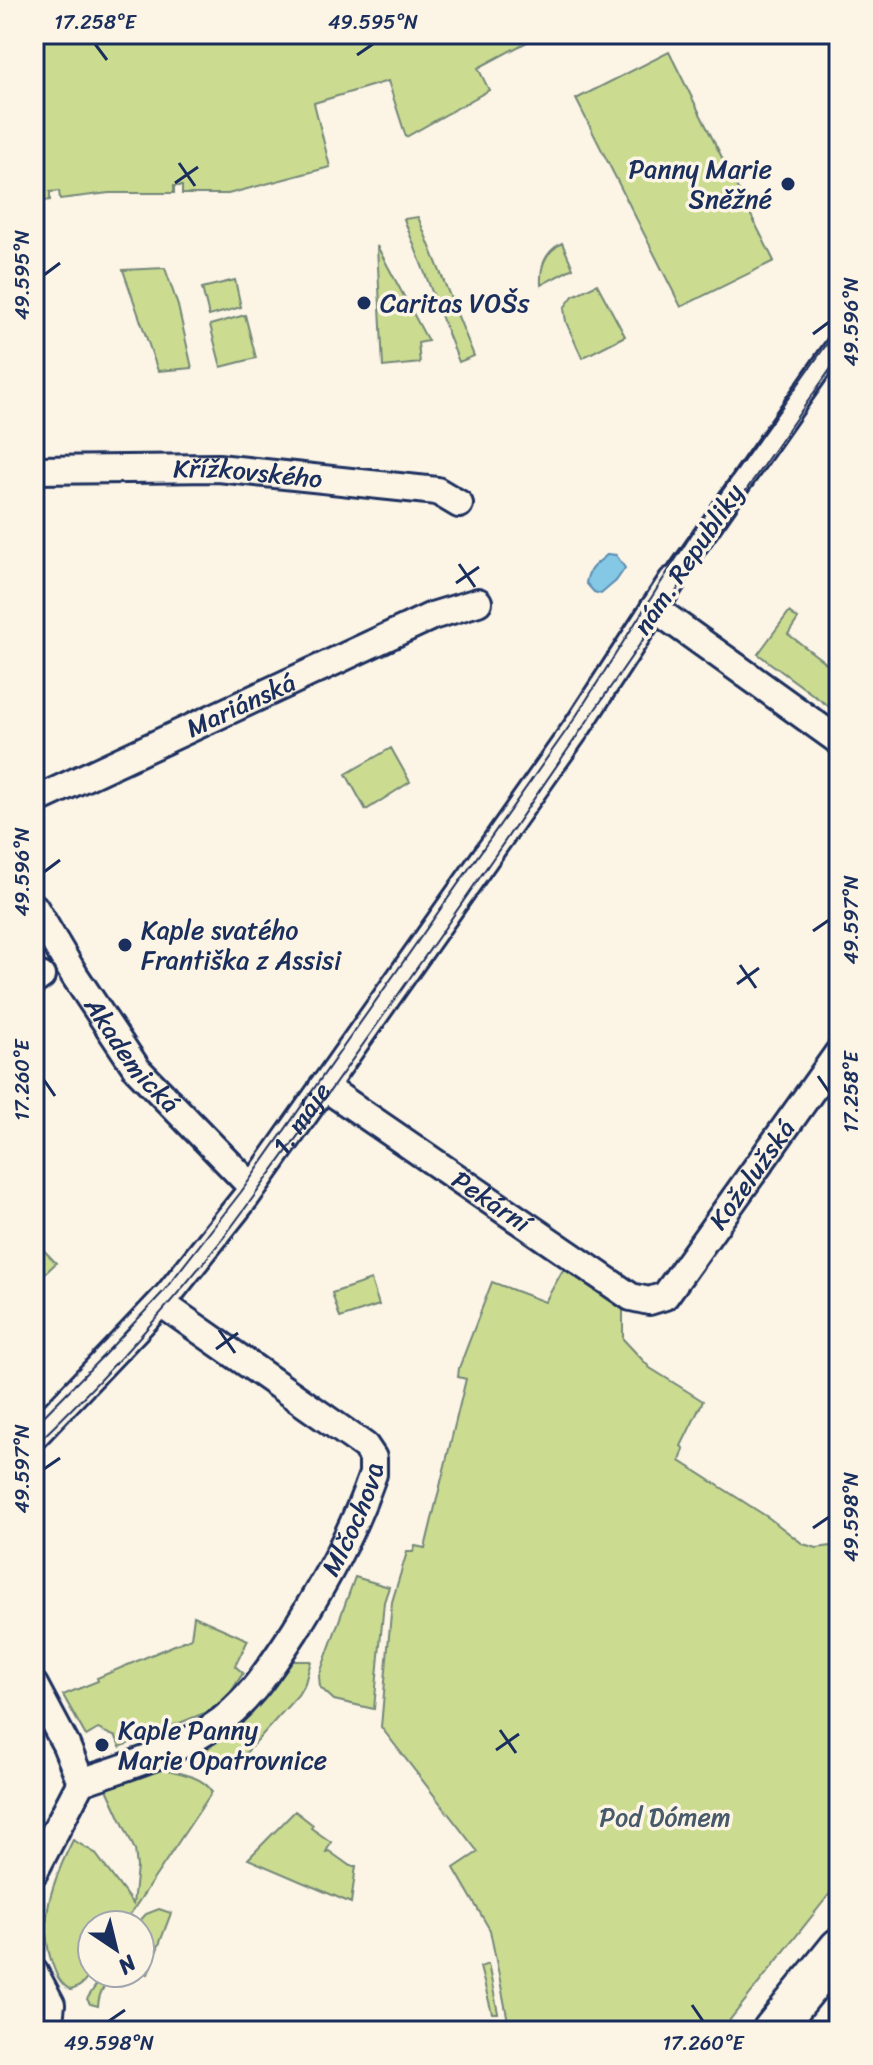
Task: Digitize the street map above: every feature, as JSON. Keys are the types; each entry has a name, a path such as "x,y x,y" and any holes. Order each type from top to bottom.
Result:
{"main road":[{"path":"772,2031 839,1948"}],"street":[{"name":"nám. Republiky","path":"542,778 672,581 839,342"},
{"name":"Křížkovského","path":"34,470 218,468 437,491 459,504"},
{"name":"Mariánská","path":"34,801 446,610 478,602"},
{"path":"654,608 839,741"},
{"name":"1. máje","path":"34,1436 161,1303 204,1251 542,778"},
{"name":"Akademická","path":"34,907 75,976 137,1069 252,1187"},
{"name":"Koželužská","path":"665,1296 839,1052"},
{"name":"Pekární","path":"323,1086 631,1297 649,1301 665,1296"},
{"name":"Mlčochova","path":"81,1782 186,1742 228,1716 249,1696 269,1671 330,1575 365,1495 374,1466 371,1454 357,1440 161,1303"},
{"path":"34,1685 66,1745 81,1782 34,1872"},
{"path":"34,1972 51,2004 48,2031"}],"green space":[{"path":"34,34 542,34 478,68 489,90 406,137 388,81 314,103 330,167 228,194 182,194 182,186 174,186 174,193 109,193 60,199 59,191 50,192 50,200 34,202"},
{"path":"669,52 774,261 681,307 576,99"},
{"path":"418,217 474,356 459,362 404,219"},
{"path":"562,243 573,268 541,285 545,260"},
{"path":"377,246 428,341 418,343 420,363 383,367"},
{"path":"165,268 178,306 192,368 158,371 123,270"},
{"path":"235,280 241,307 209,316 202,288"},
{"path":"597,284 625,336 582,358 566,322 564,308 573,296"},
{"path":"245,315 256,358 221,367 210,325"},
{"path":"789,612 798,619 788,634 839,673 839,714 758,654"},
{"path":"391,748 410,782 366,810 346,774"},
{"path":"34,1240 56,1263 34,1284"},
{"name":"Pod Dómem","path":"564,1268 623,1306 623,1339 650,1368 703,1401 681,1446 684,1449 680,1461 769,1518 803,1544 817,1548 839,1545 839,1882 721,2031 510,2031 490,1930 454,1868 478,1852 381,1727 392,1602 407,1552 413,1552 415,1546 425,1548 466,1379 458,1377 459,1368 492,1282 545,1302"},
{"path":"371,1280 379,1305 340,1318 332,1293"},
{"path":"355,1577 389,1587 384,1602 374,1709 334,1700 320,1687 319,1676"},
{"path":"194,1616 248,1640 235,1666 243,1673 222,1706 120,1747 116,1737 98,1729 86,1736 63,1695 191,1638"},
{"path":"288,1661 311,1661 305,1683 298,1695 235,1765 220,1761 199,1744"},
{"path":"156,1768 179,1773 202,1782 212,1792 134,1909 76,1909 76,1988 71,1990 58,1977 47,1944 50,1898 73,1840 95,1853 133,1904 137,1867 135,1850 107,1789 131,1773"},
{"path":"295,1811 313,1825 311,1828 331,1842 326,1852 350,1866 356,1866 351,1903 248,1859"},
{"path":"156,1910 171,1913 156,1953"},
{"path":"488,1964 498,2013 492,2013 480,1967"},
{"path":"94,1989 103,1989 98,2006 90,2004 87,1999"}],"water":[{"path":"608,554 616,555 625,568 601,594 594,592 586,583 587,577 591,569"}],"tram line":[{"path":"34,1426 163,1292 241,1192 573,721 693,532 839,327"},
{"path":"34,1446 132,1345 224,1237 458,909 839,357"}],"place":[{"name":"Panny Marie Sněžné","path":"788,184"},
{"name":"Caritas VOŠs","path":"364,303"},
{"name":"Kaple svatého Františka z Assisi","path":"125,945"},
{"name":"Kaple Panny Marie Opatrovnice","path":"102,1745"}]}
